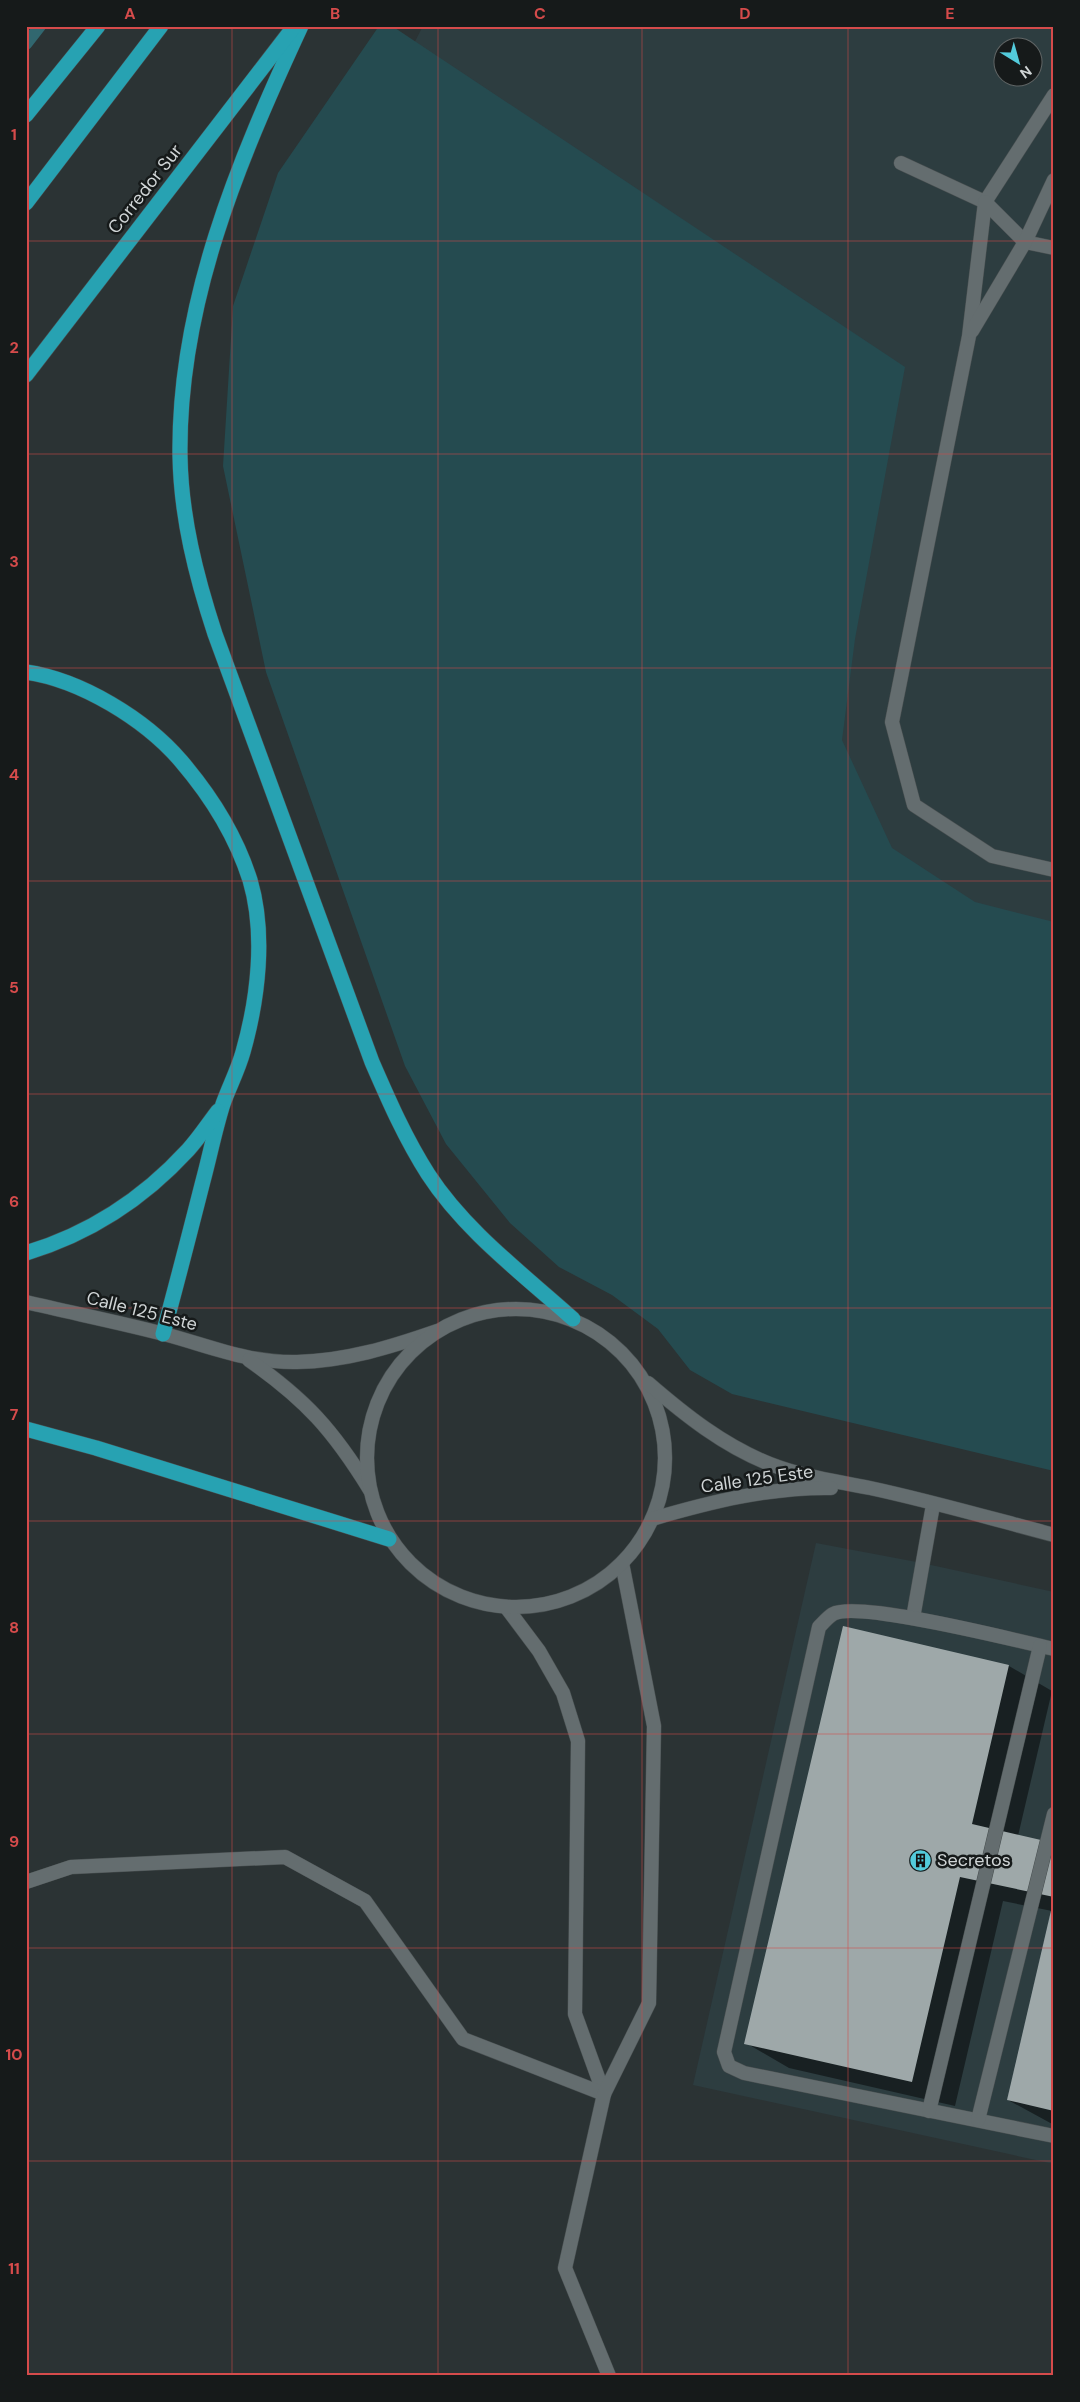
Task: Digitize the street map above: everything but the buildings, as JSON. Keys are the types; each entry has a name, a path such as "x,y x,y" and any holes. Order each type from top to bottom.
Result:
{"highway":[{"path":"26,115 98,26"},
{"path":"26,203 161,26"},
{"name":"Corredor Sur","path":"26,375 294,26"},
{"path":"301,26 254,128 221,218 202,280 189,339 181,399 180,457 184,512 198,581 221,652 369,1052 400,1126 429,1175 457,1211 494,1249 573,1319"},
{"path":"26,672 84,690 126,714 168,746 205,790 229,832 250,881 257,923 258,969 243,1053 224,1104 163,1334"},
{"path":"26,1253 50,1246 102,1221 148,1188 189,1149 224,1104"},
{"path":"26,1428 390,1539"}],"street":[{"path":"1054,95 985,202 969,336 892,722 914,805 992,856 1054,870"},
{"path":"900,163 985,202 1025,242 1054,248"},
{"path":"969,336 1025,242 1054,180"},
{"name":"Calle 125 Este","path":"26,1302 163,1334 248,1359 296,1362 345,1358 391,1347 437,1331"},
{"path":"528,1309 573,1319 607,1339 625,1354 643,1379 658,1412 666,1448 663,1485 652,1519 639,1542 622,1563 588,1588 548,1603 506,1607 471,1601 440,1587 412,1566 390,1539 377,1515 370,1490 366,1444 378,1400 402,1360 437,1331 481,1312 528,1309"},
{"name":"Calle 125 Este","path":"248,1359 285,1385 318,1416 346,1451 370,1490"},
{"name":"Calle 125 Este","path":"643,1379 682,1413 724,1442 770,1464 819,1480 870,1488 1054,1535"},
{"name":"Calle 125 Este","path":"652,1519 695,1507 782,1491 825,1488 870,1488"},
{"path":"913,1618 933,1505"},
{"path":"609,2376 565,2268 604,2094 650,2003 654,1726 622,1563"},
{"path":"506,1607 539,1651 563,1692 578,1741 575,2014 604,2094"},
{"path":"929,2111 1047,1647 913,1618 850,1611 833,1614 819,1627 724,2052 729,2066 744,2073 929,2111 978,2120 1054,2136"},
{"path":"978,2120 1054,1814"},
{"path":"26,1882 71,1867 285,1857 365,1901 463,2039 604,2094"}],"shaded area":[{"path":"379,26 392,26 905,367 855,639 842,740 892,848 975,902 1054,922 1054,1471 732,1394 690,1370 658,1329 612,1295 559,1267 510,1223 446,1144 405,1066 266,672 223,466 233,306 278,173"},
{"path":"423,26 1054,26 1054,1441 234,393"},
{"path":"816,1543 922,1563 1054,1592 1054,2164 693,2085"}],"waterway":[{"path":"26,44 40,26"}],"place":[{"name":"Secretos","path":"921,1860"}]}
